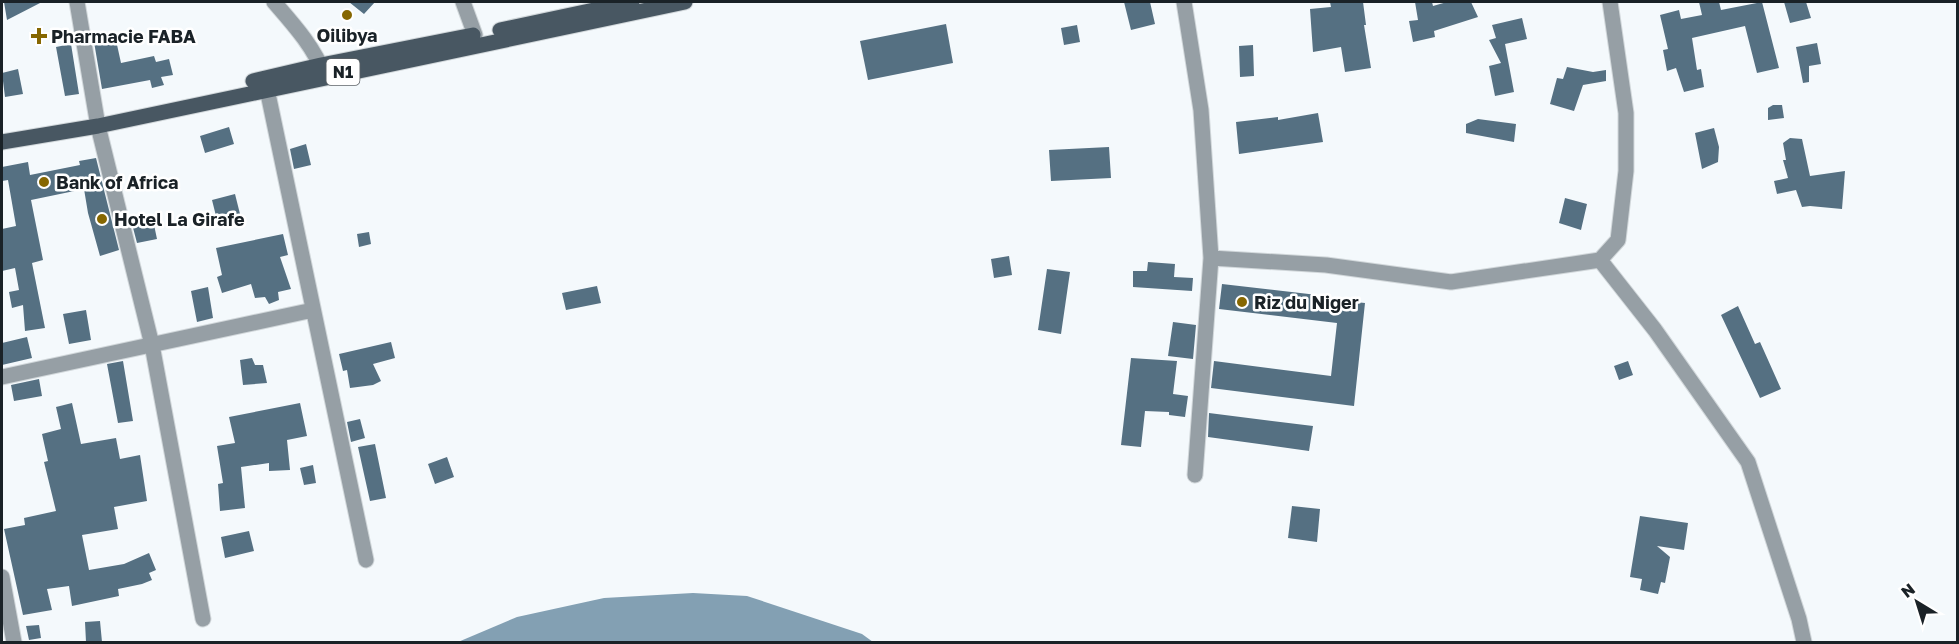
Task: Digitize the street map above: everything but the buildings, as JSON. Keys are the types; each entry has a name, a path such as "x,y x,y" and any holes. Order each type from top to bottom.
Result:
{"main road":[{"name":"N1","path":"2,142 475,35 632,2"},
{"name":"N1","path":"2,132 97,121 267,89 323,71 685,2"}],"street":[{"path":"77,2 97,121 152,345 203,619"},
{"path":"274,2 310,46 323,71"},
{"path":"463,2 475,35"},
{"path":"1184,2 1201,110 1211,258 1195,475"},
{"path":"1211,258 1326,266 1451,282 1600,260 1618,240 1626,171 1626,113 1610,2"},
{"path":"267,89 366,560"},
{"path":"1600,260 1655,330 1748,462 1799,619 1804,642"},
{"path":"2,376 313,310"},
{"path":"2,577 14,642"}],"water":[{"path":"693,593 747,596 862,634 873,642 458,642 517,617 604,598"}],"place":[{"name":"Oilibya","path":"347,15"},
{"name":"Pharmacie FABA","path":"39,36"},
{"name":"Bank of Africa","path":"44,182"},
{"name":"Hotel La Girafe","path":"102,219"},
{"name":"Riz du Niger","path":"1242,302"}]}
